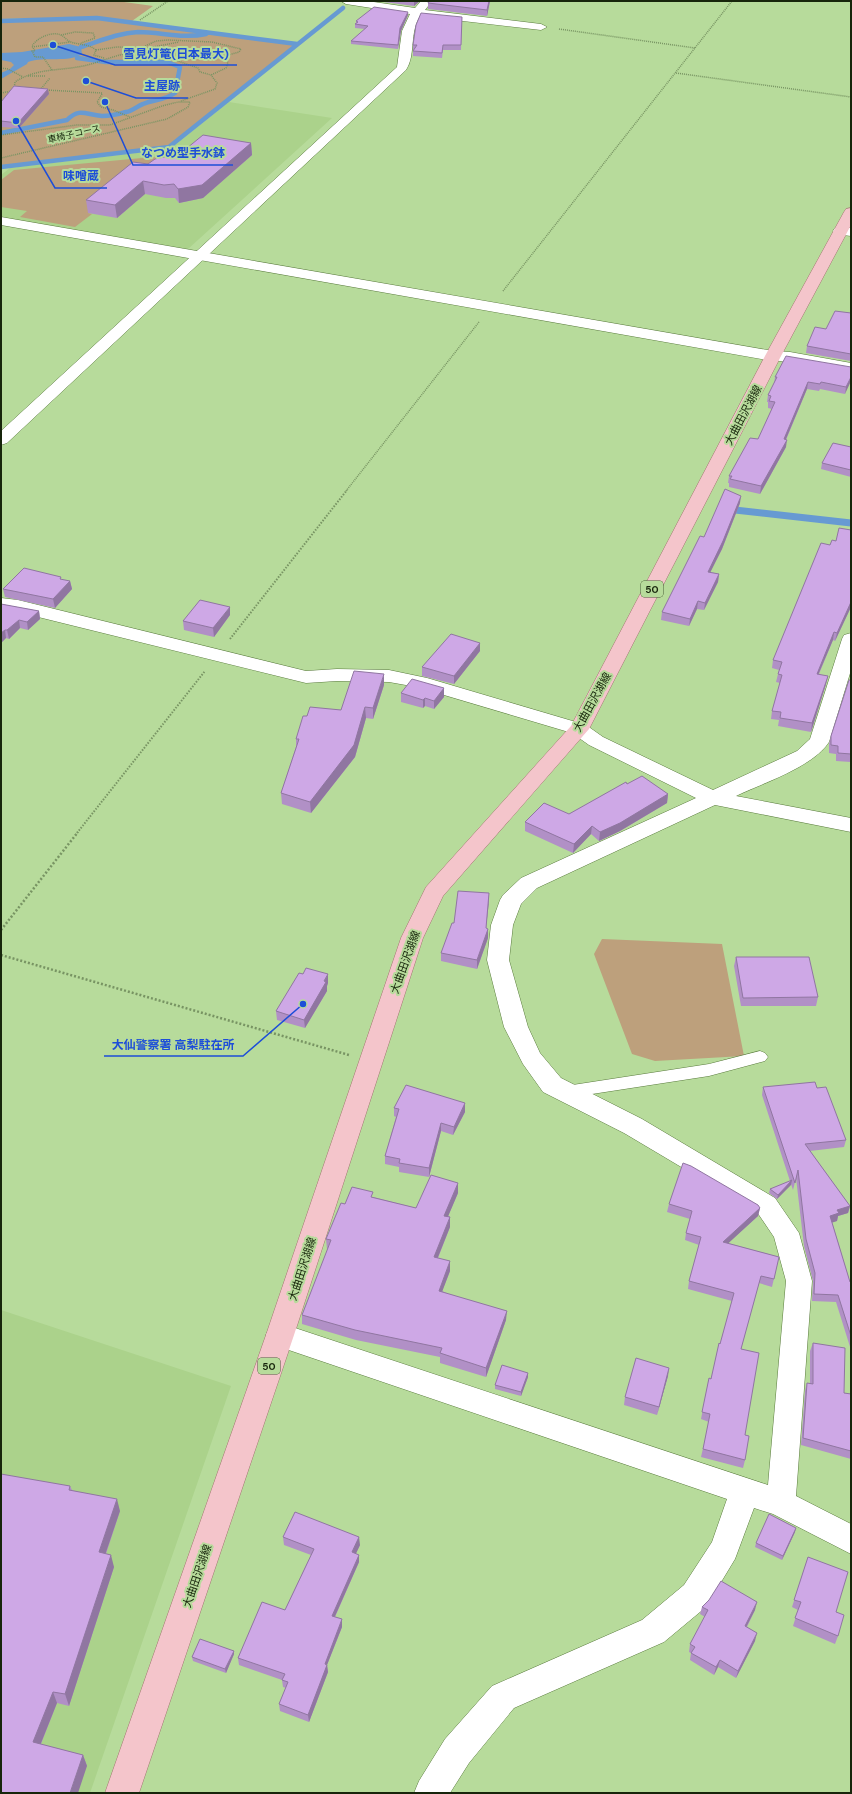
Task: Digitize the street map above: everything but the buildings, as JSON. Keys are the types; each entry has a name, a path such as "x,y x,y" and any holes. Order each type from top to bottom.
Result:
{"main road":[{"name":"大曲田沢湖線","path":"122,1793 280,1335 412,938 434,892 579,729 773,356 846,231 851,212"}],"street":[{"path":"346,1 418,11 435,15 541,27"},
{"path":"1,440 402,68 405,61 407,34 412,19 427,1"},
{"path":"1,221 773,356 790,357 851,368"},
{"path":"1,604 26,608 306,676 389,676 420,682 579,729 596,741 713,798 851,825"},
{"path":"781,1503 799,1281 786,1233 766,1205 634,1126 552,1084 531,1058 516,1027 498,960 502,926 511,900 529,883 804,756 819,742 851,639"},
{"path":"280,1335 781,1503 851,1540"},
{"path":"431,1793 456,1751 503,1697 654,1631 694,1596 724,1549 744,1491"}],"lane":[{"path":"566,1092 709,1070 748,1062 760,1057"}],"path":[{"path":"140,20 168,1"},
{"path":"1,930 732,1"},
{"path":"541,27 695,48"},
{"path":"52,70 43,56 35,57 32,51 35,51 32,48 33,43 43,36 75,32 93,33 95,38 82,44"},
{"path":"60,35 71,42"},
{"path":"32,48 71,42 82,44 96,50 117,47 141,48 156,41 184,41 212,42 241,49 239,52 225,56 228,63 226,68 211,75"},
{"path":"141,53 148,48 184,41"},
{"path":"59,44 71,44 71,42"},
{"path":"96,50 94,56 106,59"},
{"path":"1,93 15,91 13,88 15,82 22,77 94,63 121,54 141,53 173,59 198,68 200,72 211,75 217,83 215,89 178,102"},
{"path":"1,68 8,69 22,77 45,76"},
{"path":"675,73 851,97"},
{"path":"40,90 50,78"},
{"path":"34,90 103,93 97,102 99,106 105,110 116,111 119,115 131,117"},
{"name":"車椅子コース","path":"1,135 71,126 110,125 162,106 178,102 190,102 188,107 167,119 77,142 1,158"},
{"path":"1,955 370,1061"}],"shaded area":[{"path":"1,1 117,1 153,6 132,21 96,17 1,19"},
{"path":"97,18 297,44 169,147 1,167 1,21"},
{"path":"229,102 332,118 188,249 1,218 1,175 10,168 170,149"},
{"path":"178,152 196,154 88,213 92,214 75,227 20,217 27,211 1,207 1,180 14,170 174,155"},
{"path":"602,939 722,944 744,1056 655,1061 632,1054 594,954"},
{"path":"1,1310 231,1386 90,1793 1,1793"}],"water":[{"path":"69,44 81,47 82,54 77,57 64,59 42,59 28,62 1,79 1,73 10,69 14,65 11,62 1,60 1,53 22,52"}],"waterway":[{"path":"1,167 169,147 343,8"},
{"path":"1,21 97,18 297,44"},
{"path":"81,47 123,34 138,32 189,36 206,34"},
{"path":"1,133 67,120 80,113 102,116 131,111 147,102 167,97 175,93 180,67 167,62 106,62 77,58"},
{"path":"726,509 851,523"}],"place":[{"name":"雪見灯篭(日本最大)","path":"53,45"},
{"name":"主屋跡","path":"86,81"},
{"name":"なつめ型手水鉢","path":"105,102"},
{"name":"味噌蔵","path":"16,121"},
{"name":"大仙警察署 高梨駐在所","path":"303,1004"}]}
